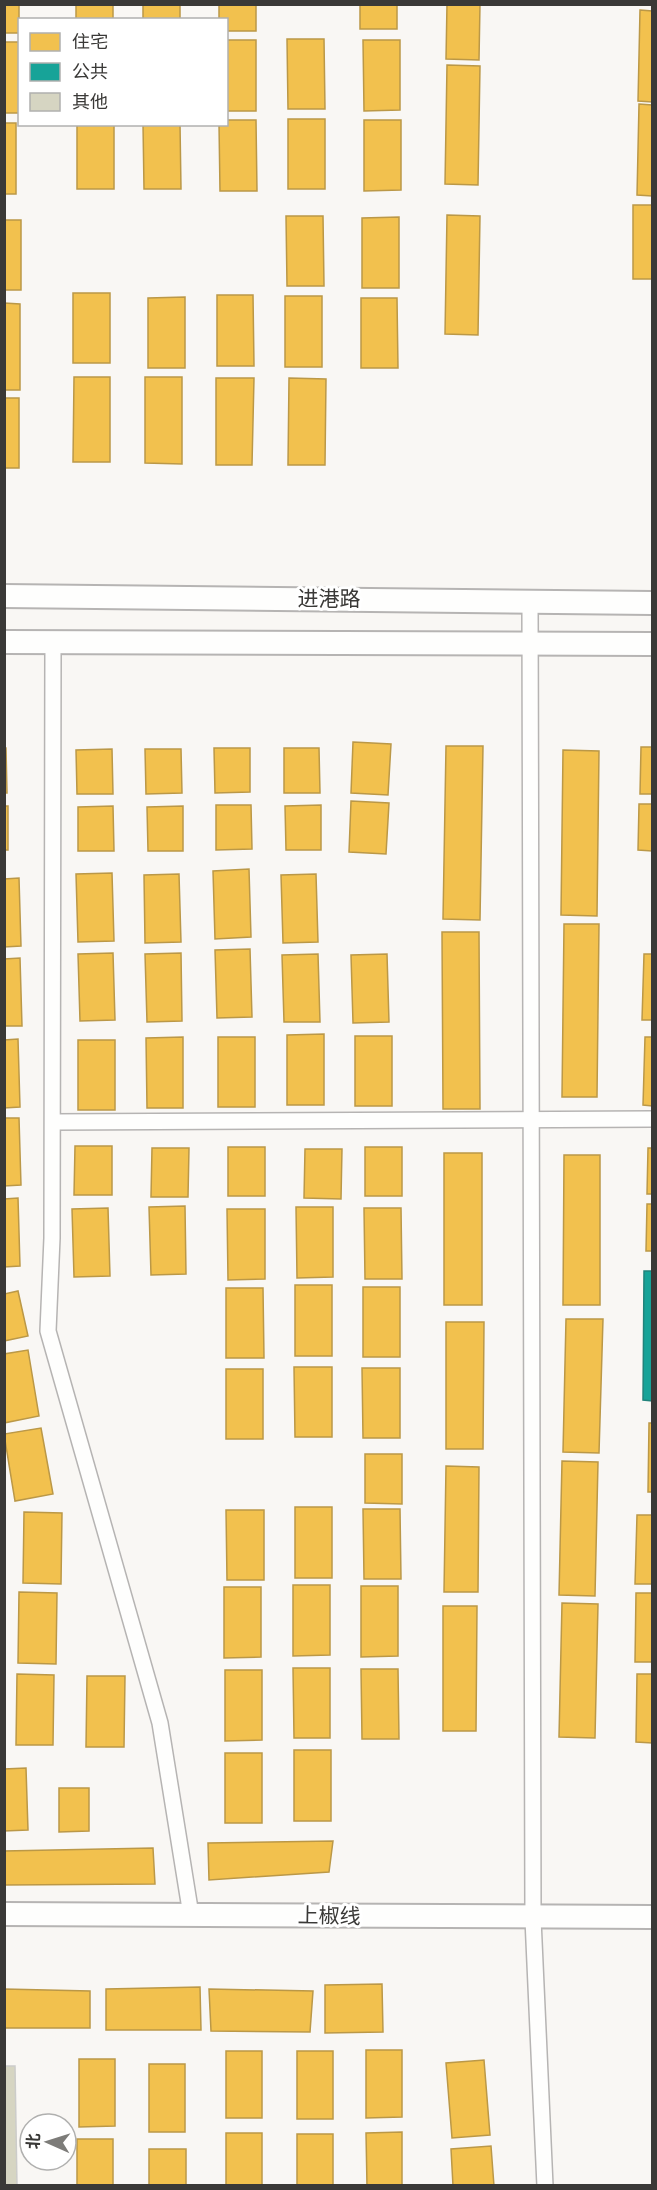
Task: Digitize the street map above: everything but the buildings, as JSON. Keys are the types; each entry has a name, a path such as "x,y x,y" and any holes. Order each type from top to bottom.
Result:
{"main road":[{"name":"进港路","path":"4,596 652,603"},
{"name":"进港路","path":"4,642 532,641 652,644"},
{"name":"上椒线","path":"4,1914 532,1919 652,1917"}],"street":[{"path":"530,600 532,641 532,1919 545,2186"},
{"path":"53,642 53,1122 48,1331 160,1724 190,1915"},
{"path":"53,1122 652,1119"}]}
